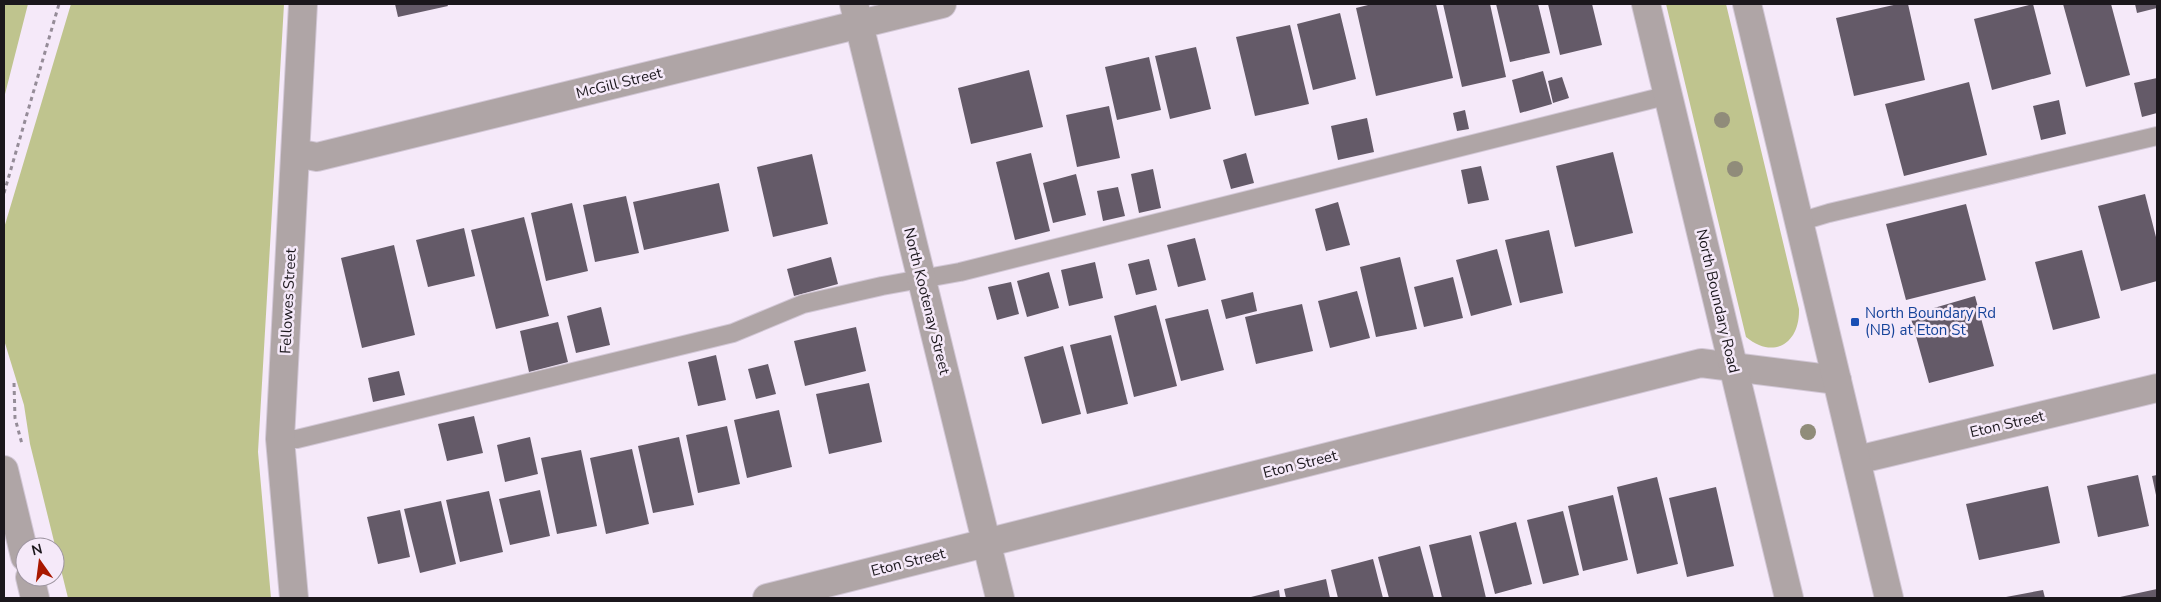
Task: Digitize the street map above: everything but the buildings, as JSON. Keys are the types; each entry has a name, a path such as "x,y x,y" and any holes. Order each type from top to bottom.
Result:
{"street":[{"name":"Fellowes Street","path":"294,598 280,439 303,4"},
{"name":"McGill Street","path":"296,153 317,157 856,14 942,4"},
{"name":"North Boundary Road","path":"1646,4 1789,598"},
{"path":"1747,4 1889,598"},
{"name":"North Kootenay Street","path":"856,14 1000,598"},
{"name":"Eton Street","path":"767,598 1701,363 1837,380"},
{"name":"Eton Street","path":"1856,460 2157,388"},
{"path":"4,470 20,537"}],"lane":[{"path":"280,439 297,439 733,332 803,304 960,272 1668,95"},
{"path":"1800,222 1829,213 2157,136"}],"path":[{"path":"4,193 59,4"}],"green space":[{"path":"4,4 28,4 4,98"},
{"path":"71,4 284,4 258,452 271,598 68,598 65,586 65,537 53,537 30,444 24,405 4,340 4,228"},
{"path":"1666,4 1726,4 1799,309 1795,331 1790,339 1775,347 1756,344 1746,337"}],"place":[{"name":"North Boundary Rd (NB) at Eton St","path":"1855,322"}]}
